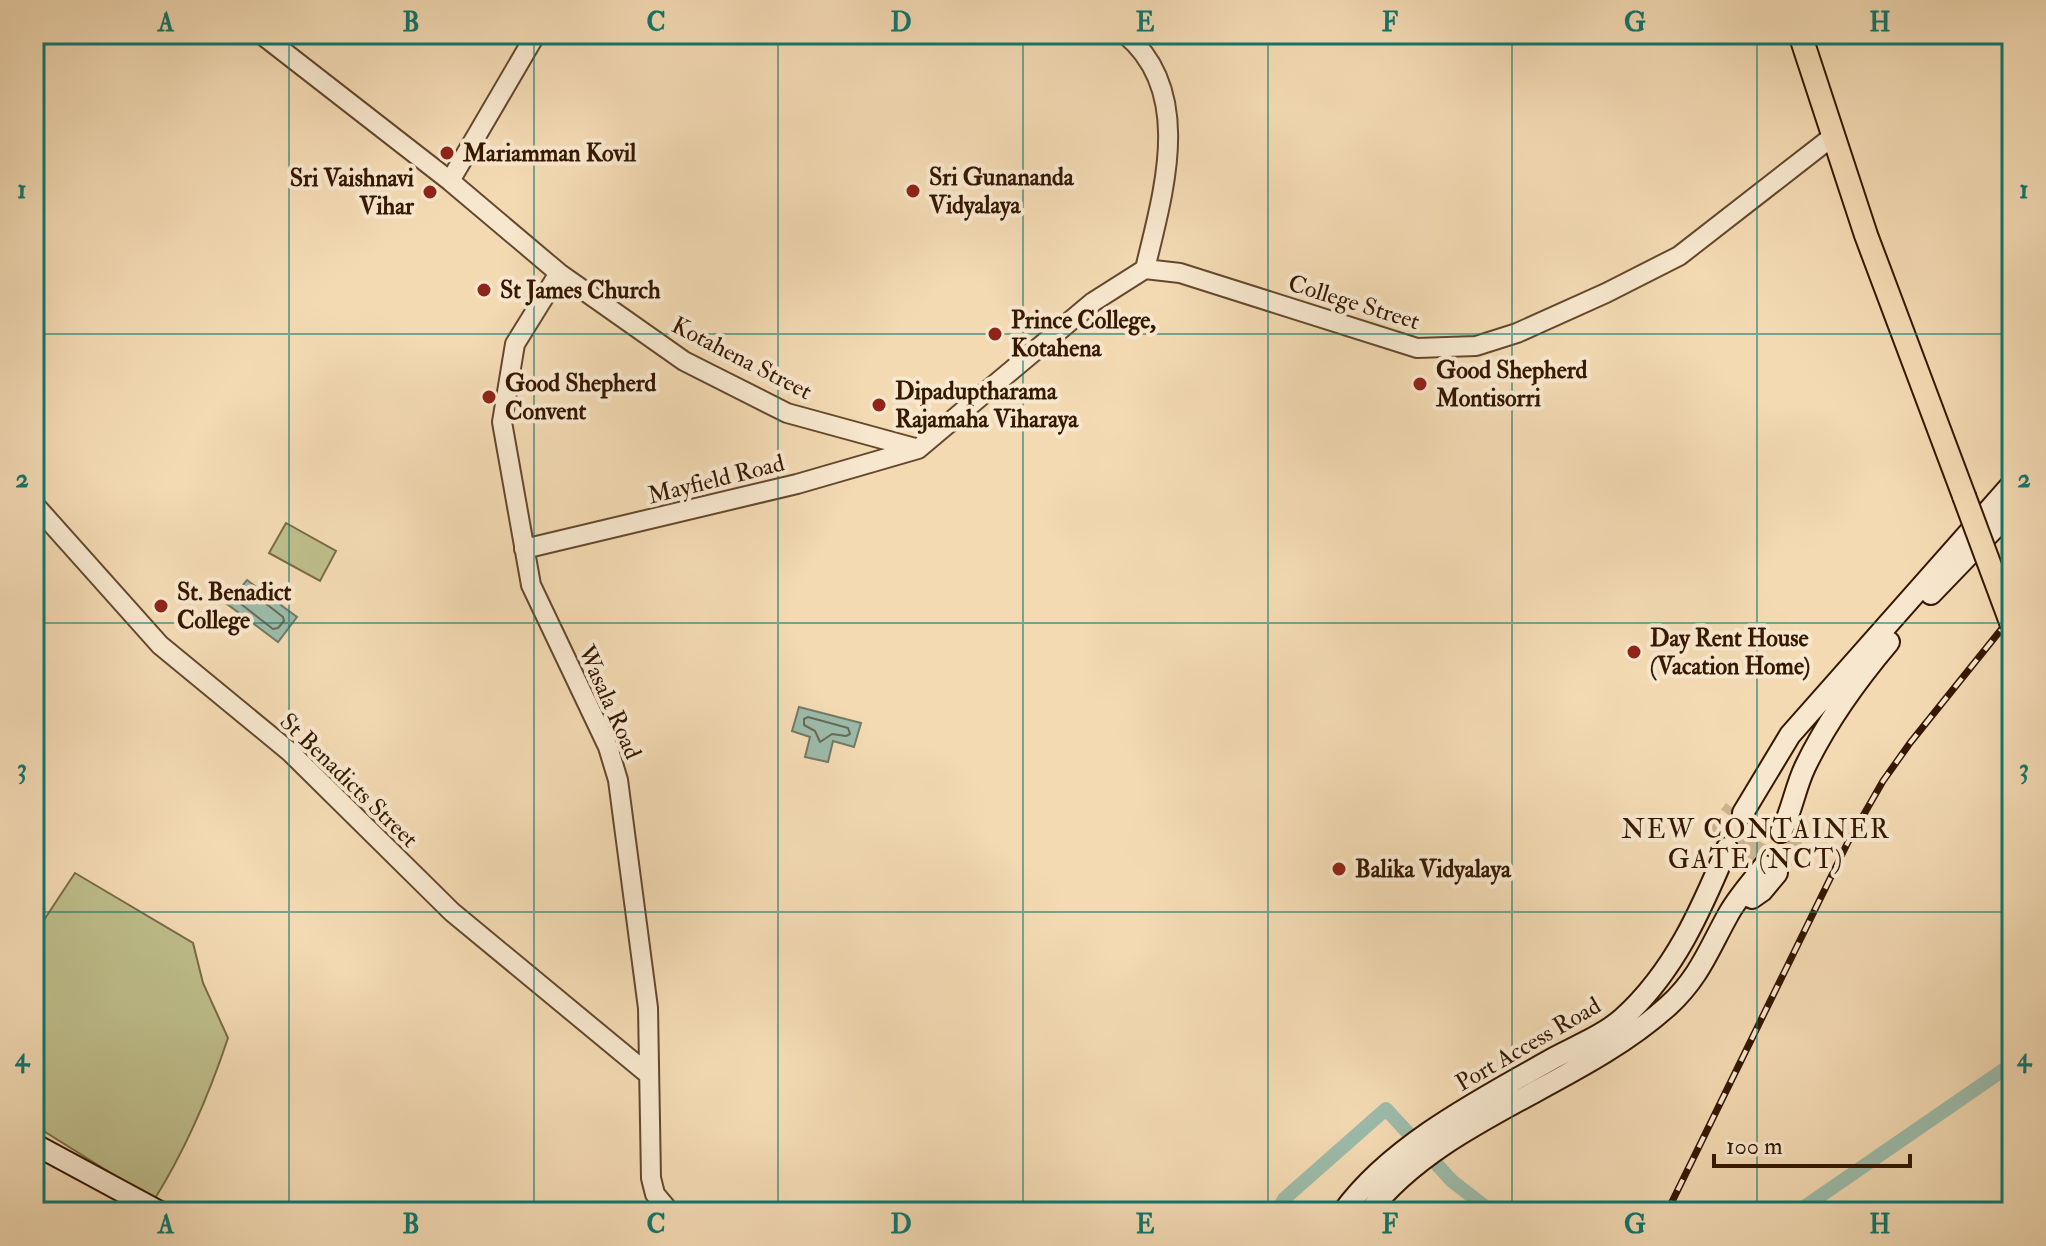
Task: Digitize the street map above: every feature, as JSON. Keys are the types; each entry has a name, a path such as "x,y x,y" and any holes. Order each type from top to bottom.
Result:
{"main road":[{"path":"1800,34 1871,249 2012,625"},
{"path":"2012,484 1790,735 1763,823 1804,769 1852,685 1919,607 2012,510"},
{"path":"1728,913 1762,891 1746,857"},
{"name":"Port Access Road","path":"1369,1212 1398,1180 1463,1123 1620,1021 1650,990 1675,957 1704,903 1746,857"},
{"name":"Port Access Road","path":"1343,1212 1368,1181 1396,1158 1588,1064 1670,1005 1699,971 1728,913 1746,857"},
{"path":"34,1144 160,1212"}],"street":[{"name":"Kotahena Street","path":"261,34 450,181 559,273 684,361 787,413 918,449"},
{"path":"450,181 536,34"},
{"path":"918,449 1093,302 1145,269 1166,181 1169,149 1162,87 1154,65 1141,47 1125,34"},
{"name":"College Street","path":"1145,269 1180,273 1417,348 1476,346 1517,333 1679,256 1832,137"},
{"name":"Wasala Road","path":"559,273 515,344 502,422 531,585 608,747 618,780 648,1008 651,1178 655,1194 670,1212"},
{"name":"Mayfield Road","path":"524,549 797,484 918,449"},
{"name":"St Benadicts Street","path":"34,504 160,645 290,752 452,912 648,1074"}],"green space":[{"path":"286,523 336,551 320,581 269,553"},
{"path":"75,873 193,943 203,983 228,1038 196,1121 154,1200 34,1125 34,935"}],"water":[{"path":"247,580 297,617 278,642 227,604"},
{"path":"799,707 861,723 854,747 833,741 828,762 805,757 810,737 792,731"}],"waterway":[{"path":"1797,1212 2012,1064"},
{"path":"1277,1212 1284,1199 1386,1109 1452,1181 1492,1212"}],"tunnel":[{"path":"1716,842 1722,825 1734,809"},
{"path":"1739,854 1756,820"},
{"path":"1752,860 1769,826"},
{"path":"1777,873 1793,838"}],"railway":[{"path":"1667,1212 1848,842 1883,781 2012,616"}],"place":[{"name":"Mariamman Kovil","path":"447,153"},
{"name":"Sri Gunananda Vidyalaya","path":"913,191"},
{"name":"Sri Vaishnavi Vihar","path":"430,192"},
{"name":"St James Church","path":"484,290"},
{"name":"Prince College, Kotahena","path":"995,334"},
{"name":"Good Shepherd Montisorri","path":"1420,384"},
{"name":"Good Shepherd Convent","path":"489,397"},
{"name":"Dipaduptharama Rajamaha Viharaya","path":"879,405"},
{"name":"St. Benadict College","path":"161,606"},
{"name":"Day Rent House (Vacation Home)","path":"1634,652"},
{"name":"Balika Vidyalaya","path":"1339,869"}],"district":[{"name":"NEW CONTAINER GATE (NCT)","path":"1756,844"}]}
